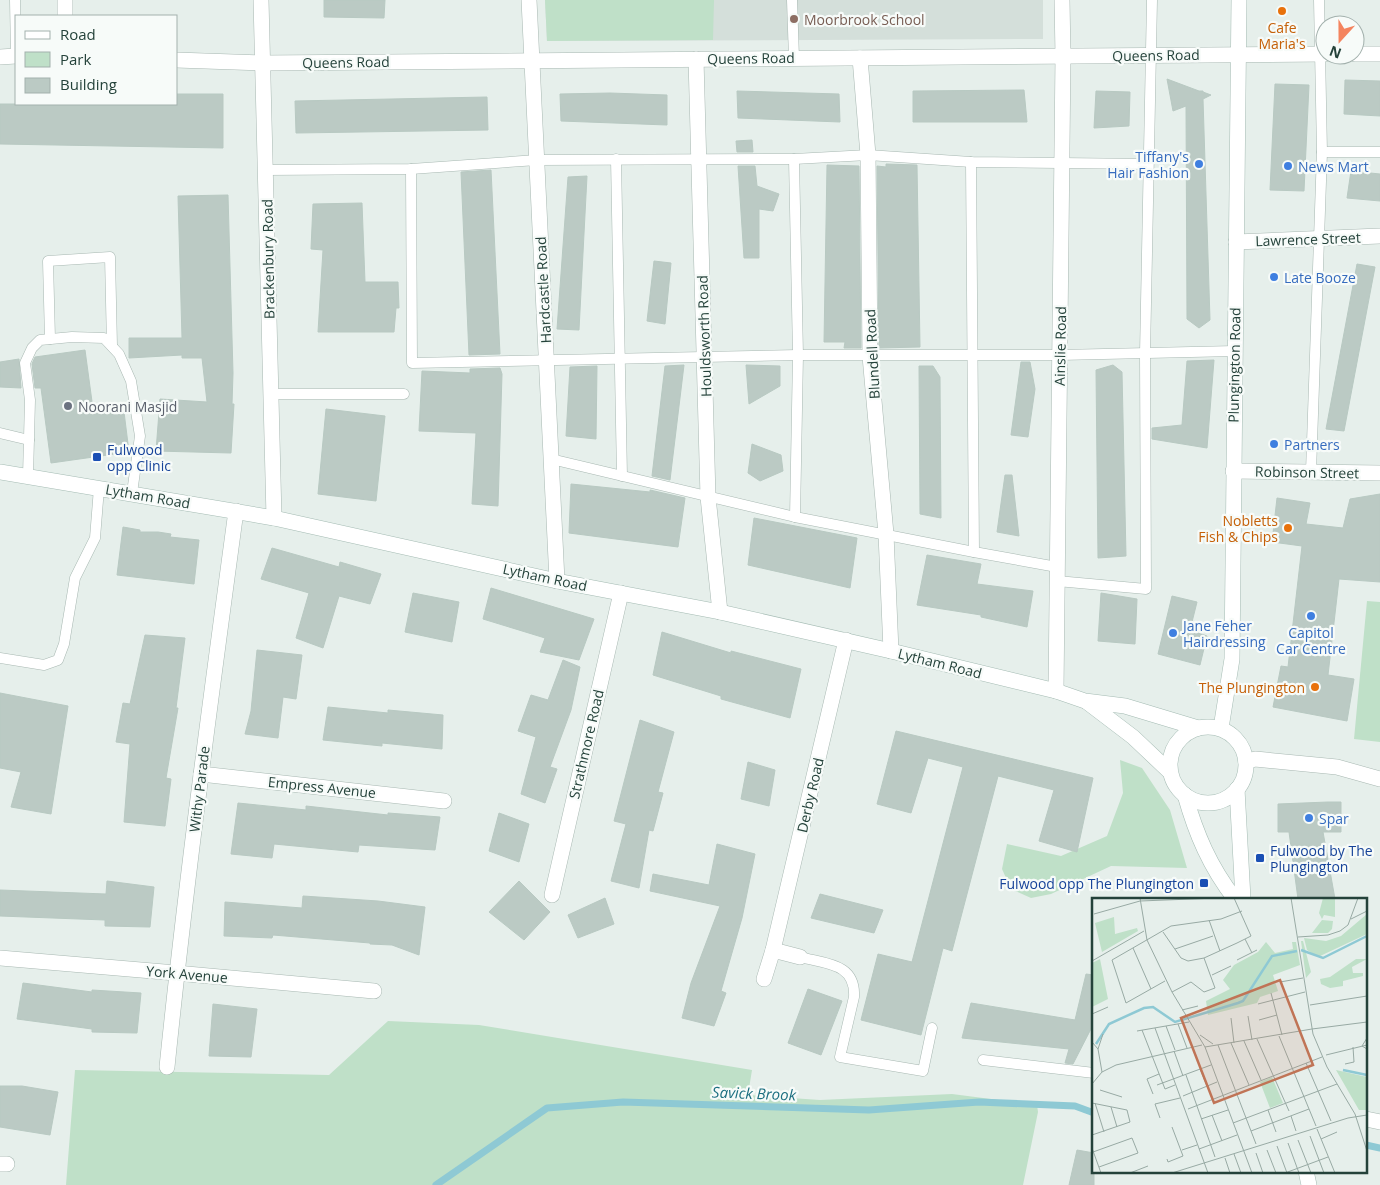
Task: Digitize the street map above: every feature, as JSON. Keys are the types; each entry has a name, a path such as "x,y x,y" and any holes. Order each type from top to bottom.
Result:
{"street":[{"path":"65,0 65,15"},
{"name":"Brackenbury Road","path":"261,0 274,518"},
{"name":"Hardcastle Road","path":"530,0 557,581"},
{"name":"Ainslie Road","path":"1056,691 1062,0"},
{"name":"Plungington Road","path":"1221,728 1232,659 1239,0"},
{"name":"Queens Road","path":"178,60 263,63 1315,54"},
{"path":"1365,54 1380,54"},
{"path":"0,56 15,56"},
{"name":"Blundell Road","path":"860,58 868,155 870,356 886,534 891,651"},
{"name":"Houldsworth Road","path":"696,59 708,497 720,612"},
{"name":"Lawrence Street","path":"1236,242 1380,236"},
{"name":"Robinson Street","path":"1233,471 1380,473"},
{"name":"Lytham Road","path":"0,472 274,518 557,581 720,612 846,640 1056,691 1085,701 1125,706 1198,728"},
{"name":"Withy Parade","path":"166,1067 201,774 236,511"},
{"name":"Strathmore Road","path":"552,895 621,593"},
{"name":"Derby Road","path":"764,979 773,950 846,640"},
{"name":"Lytham Road","path":"1085,701 1133,737 1170,772"},
{"path":"1205,726 1221,728 1233,736 1242,748 1246,762 1244,777 1237,789 1226,798 1212,802 1198,802 1185,795 1175,785 1170,772 1170,756 1177,741 1190,730 1198,728 1205,726"},
{"path":"1246,762 1255,759 1337,767 1380,779"},
{"name":"Empress Avenue","path":"201,774 444,801"},
{"path":"1237,789 1243,898"},
{"path":"1185,795 1196,832 1219,879 1234,898"},
{"path":"773,950 800,957"},
{"name":"York Avenue","path":"0,958 374,992"}],"lane":[{"path":"15,0 15,15"},
{"path":"792,0 794,58"},
{"path":"551,459 795,517 974,552 1057,574 1146,589 1145,354 1152,0"},
{"path":"1319,0 1320,15"},
{"path":"1311,472 1320,238 1322,65"},
{"path":"1322,152 1380,152"},
{"path":"266,170 411,168 537,160 794,159 868,155 971,162 1148,164"},
{"path":"616,159 622,476"},
{"path":"794,159 798,355 795,517"},
{"path":"971,162 974,552"},
{"path":"411,168 412,363 798,355 971,356 1234,351"},
{"path":"50,339 48,261 110,257 112,346"},
{"path":"28,476 30,400 25,363 32,348 40,340 72,337 104,338 118,354 131,381 140,436 132,493"},
{"path":"271,394 404,394"},
{"path":"0,432 30,440"},
{"path":"0,658 44,665 58,660 64,644 75,578 95,538 99,488"},
{"path":"800,957 837,966 852,977 854,997 840,1056 923,1071 932,1028"},
{"path":"983,1060 1092,1073"}],"shaded area":[{"name":"Moorbrook School","path":"545,0 1043,0 1043,39 547,41"}],"green space":[{"path":"545,0 714,0 713,40 547,41"},
{"path":"1367,601 1380,602 1380,742 1354,739"},
{"path":"1120,760 1142,768 1170,810 1187,868 1111,866 1051,894 1031,898 1011,889 1002,869 1007,844 1061,856 1107,836 1123,793"},
{"path":"388,1021 479,1025 752,1070 748,1095 820,1100 952,1094 1037,1105 1038,1112 1023,1185 66,1185 75,1070 329,1075"}],"building":[{"path":"324,0 385,0 384,18 324,17"},
{"path":"1167,79 1211,95 1203,99 1210,320 1199,328 1187,319 1186,106 1173,111"},
{"path":"1345,80 1380,81 1380,116 1344,114"},
{"path":"1275,84 1309,85 1304,191 1270,190"},
{"path":"1024,90 1027,122 913,122 913,91"},
{"path":"737,91 839,94 840,122 738,118"},
{"path":"1096,91 1130,92 1129,126 1094,128"},
{"path":"178,94 223,94 223,148 0,144 0,104 178,105"},
{"path":"560,94 667,95 667,125 561,121"},
{"path":"487,97 488,130 296,133 295,101"},
{"path":"752,140 753,152 737,152 736,141"},
{"path":"886,164 917,165 920,347 879,348 877,166 886,167"},
{"path":"827,165 859,166 861,348 844,348 845,342 824,342"},
{"path":"738,166 755,166 757,186 779,194 773,211 759,209 759,258 744,258"},
{"path":"491,170 500,354 469,355 461,172"},
{"path":"1351,171 1380,174 1380,201 1347,198"},
{"path":"587,176 579,330 557,329 568,177"},
{"path":"228,195 233,373 232,404 234,404 231,453 156,451 160,399 207,402 202,358 182,358 182,355 129,358 129,338 182,338 178,196"},
{"path":"362,203 365,282 398,282 399,308 396,308 394,332 318,332 323,250 311,249 313,204"},
{"path":"654,261 671,263 665,324 647,321"},
{"path":"1357,264 1375,267 1344,431 1326,429"},
{"name":"Noorani Masjid","path":"85,350 93,409 123,404 129,452 51,463 41,388 35,388 32,364 35,357"},
{"path":"19,359 21,388 0,387 0,362"},
{"path":"1214,360 1207,448 1152,439 1152,428 1182,425 1187,361"},
{"path":"1021,362 1030,362 1035,389 1028,437 1011,435"},
{"path":"684,365 670,480 652,476 665,366"},
{"path":"746,365 780,366 780,386 749,404"},
{"path":"1113,365 1122,372 1126,556 1098,558 1096,370"},
{"path":"597,366 596,439 566,436 570,367"},
{"path":"919,366 933,366 940,377 941,518 920,514"},
{"path":"500,368 502,374 498,506 472,504 476,433 419,431 422,371 470,373 470,369"},
{"path":"326,409 385,416 376,501 318,494"},
{"path":"752,444 781,455 783,471 760,481 748,473"},
{"path":"1005,475 1012,475 1019,536 997,532"},
{"path":"571,484 650,492 650,490 685,498 678,547 569,533"},
{"path":"1380,494 1380,582 1339,579 1328,675 1354,679 1347,721 1273,707 1281,666 1288,667 1302,546 1272,542 1277,498 1310,503 1306,524 1343,528 1350,499"},
{"path":"754,518 857,538 850,588 748,565"},
{"path":"123,527 140,530 140,532 158,532 171,534 170,537 199,540 194,584 117,575"},
{"path":"272,548 339,567 340,562 381,574 370,604 339,596 323,648 296,638 309,593 261,579"},
{"path":"927,555 981,564 977,584 1033,591 1027,627 981,617 981,615 917,605"},
{"path":"491,588 594,619 579,660 540,652 545,638 483,619"},
{"path":"413,593 459,602 452,642 405,632"},
{"path":"1101,593 1137,599 1135,644 1098,641"},
{"name":"Jane Feher Hairdressing","path":"1172,596 1197,602 1190,630 1207,636 1200,665 1158,654"},
{"path":"662,632 731,653 731,651 801,669 790,718 721,699 721,696 653,675"},
{"path":"145,635 185,638 176,708 178,708 166,778 171,779 165,826 124,822 130,744 116,742 123,703 130,704"},
{"path":"257,650 302,655 296,699 283,697 278,738 245,734 251,711"},
{"path":"563,660 580,667 571,710 550,767 557,769 545,803 521,794 536,737 518,731 531,695 548,700"},
{"path":"0,693 68,706 51,814 11,807 21,772 0,768"},
{"path":"328,707 388,713 388,710 443,715 442,749 382,743 382,746 323,740"},
{"path":"640,720 674,732 658,792 663,793 653,831 649,830 639,888 611,881 626,824 614,821"},
{"path":"896,731 1093,778 1077,852 1039,841 1054,790 998,776 952,951 943,948 921,1035 861,1020 878,954 912,962 963,767 928,758 911,813 877,804"},
{"path":"748,762 775,770 769,806 741,799"},
{"path":"1341,802 1341,832 1323,832 1335,898 1298,898 1289,832 1278,832 1278,804"},
{"path":"238,803 306,810 306,806 388,815 388,813 440,817 435,850 359,845 358,852 274,844 272,858 231,854"},
{"path":"499,813 529,824 519,862 489,851"},
{"path":"717,844 755,854 742,918 721,991 726,993 714,1026 682,1018 691,983 720,906 650,891 653,874 709,885"},
{"path":"107,881 154,887 150,927 105,926 105,920 0,916 0,890 106,894"},
{"path":"519,881 550,912 524,940 489,912"},
{"path":"820,894 883,910 874,933 811,918"},
{"path":"303,896 378,901 425,907 419,955 392,945 273,935 272,938 224,936 225,902 302,908"},
{"path":"605,898 614,924 578,938 568,915"},
{"path":"1086,974 1092,975 1092,1027 1073,1064 1065,1063 1069,1049 962,1038 971,1003 1075,1020"},
{"path":"23,983 92,992 92,990 141,993 137,1033 92,1032 92,1029 17,1019"},
{"path":"808,989 842,1001 821,1055 788,1043"},
{"path":"213,1004 257,1009 251,1057 209,1056"},
{"path":"0,1086 22,1086 58,1092 50,1135 0,1127"},
{"path":"1077,1150 1092,1153 1094,1185 1069,1185"}],"waterway":[{"name":"Savick Brook","path":"436,1185 547,1108 623,1102 869,1110 979,1102 1075,1106 1092,1112"},
{"name":"Savick Brook","path":"1368,1145 1380,1148"}],"place":[{"name":"Cafe Maria's","path":"1282,11"},
{"name":"Moorbrook School","path":"794,19"},
{"name":"Tiffany's Hair Fashion","path":"1199,164"},
{"name":"News Mart","path":"1288,166"},
{"name":"Late Booze","path":"1274,277"},
{"name":"Noorani Masjid","path":"68,406"},
{"name":"Partners","path":"1274,444"},
{"name":"Fulwood opp Clinic","path":"97,457"},
{"name":"Nobletts Fish & Chips","path":"1288,528"},
{"name":"Capitol Car Centre","path":"1311,616"},
{"name":"Jane Feher Hairdressing","path":"1173,633"},
{"name":"The Plungington","path":"1315,687"},
{"name":"Spar","path":"1309,818"},
{"name":"Fulwood by The Plungington","path":"1260,858"},
{"name":"Fulwood opp The Plungington","path":"1204,883"}]}
